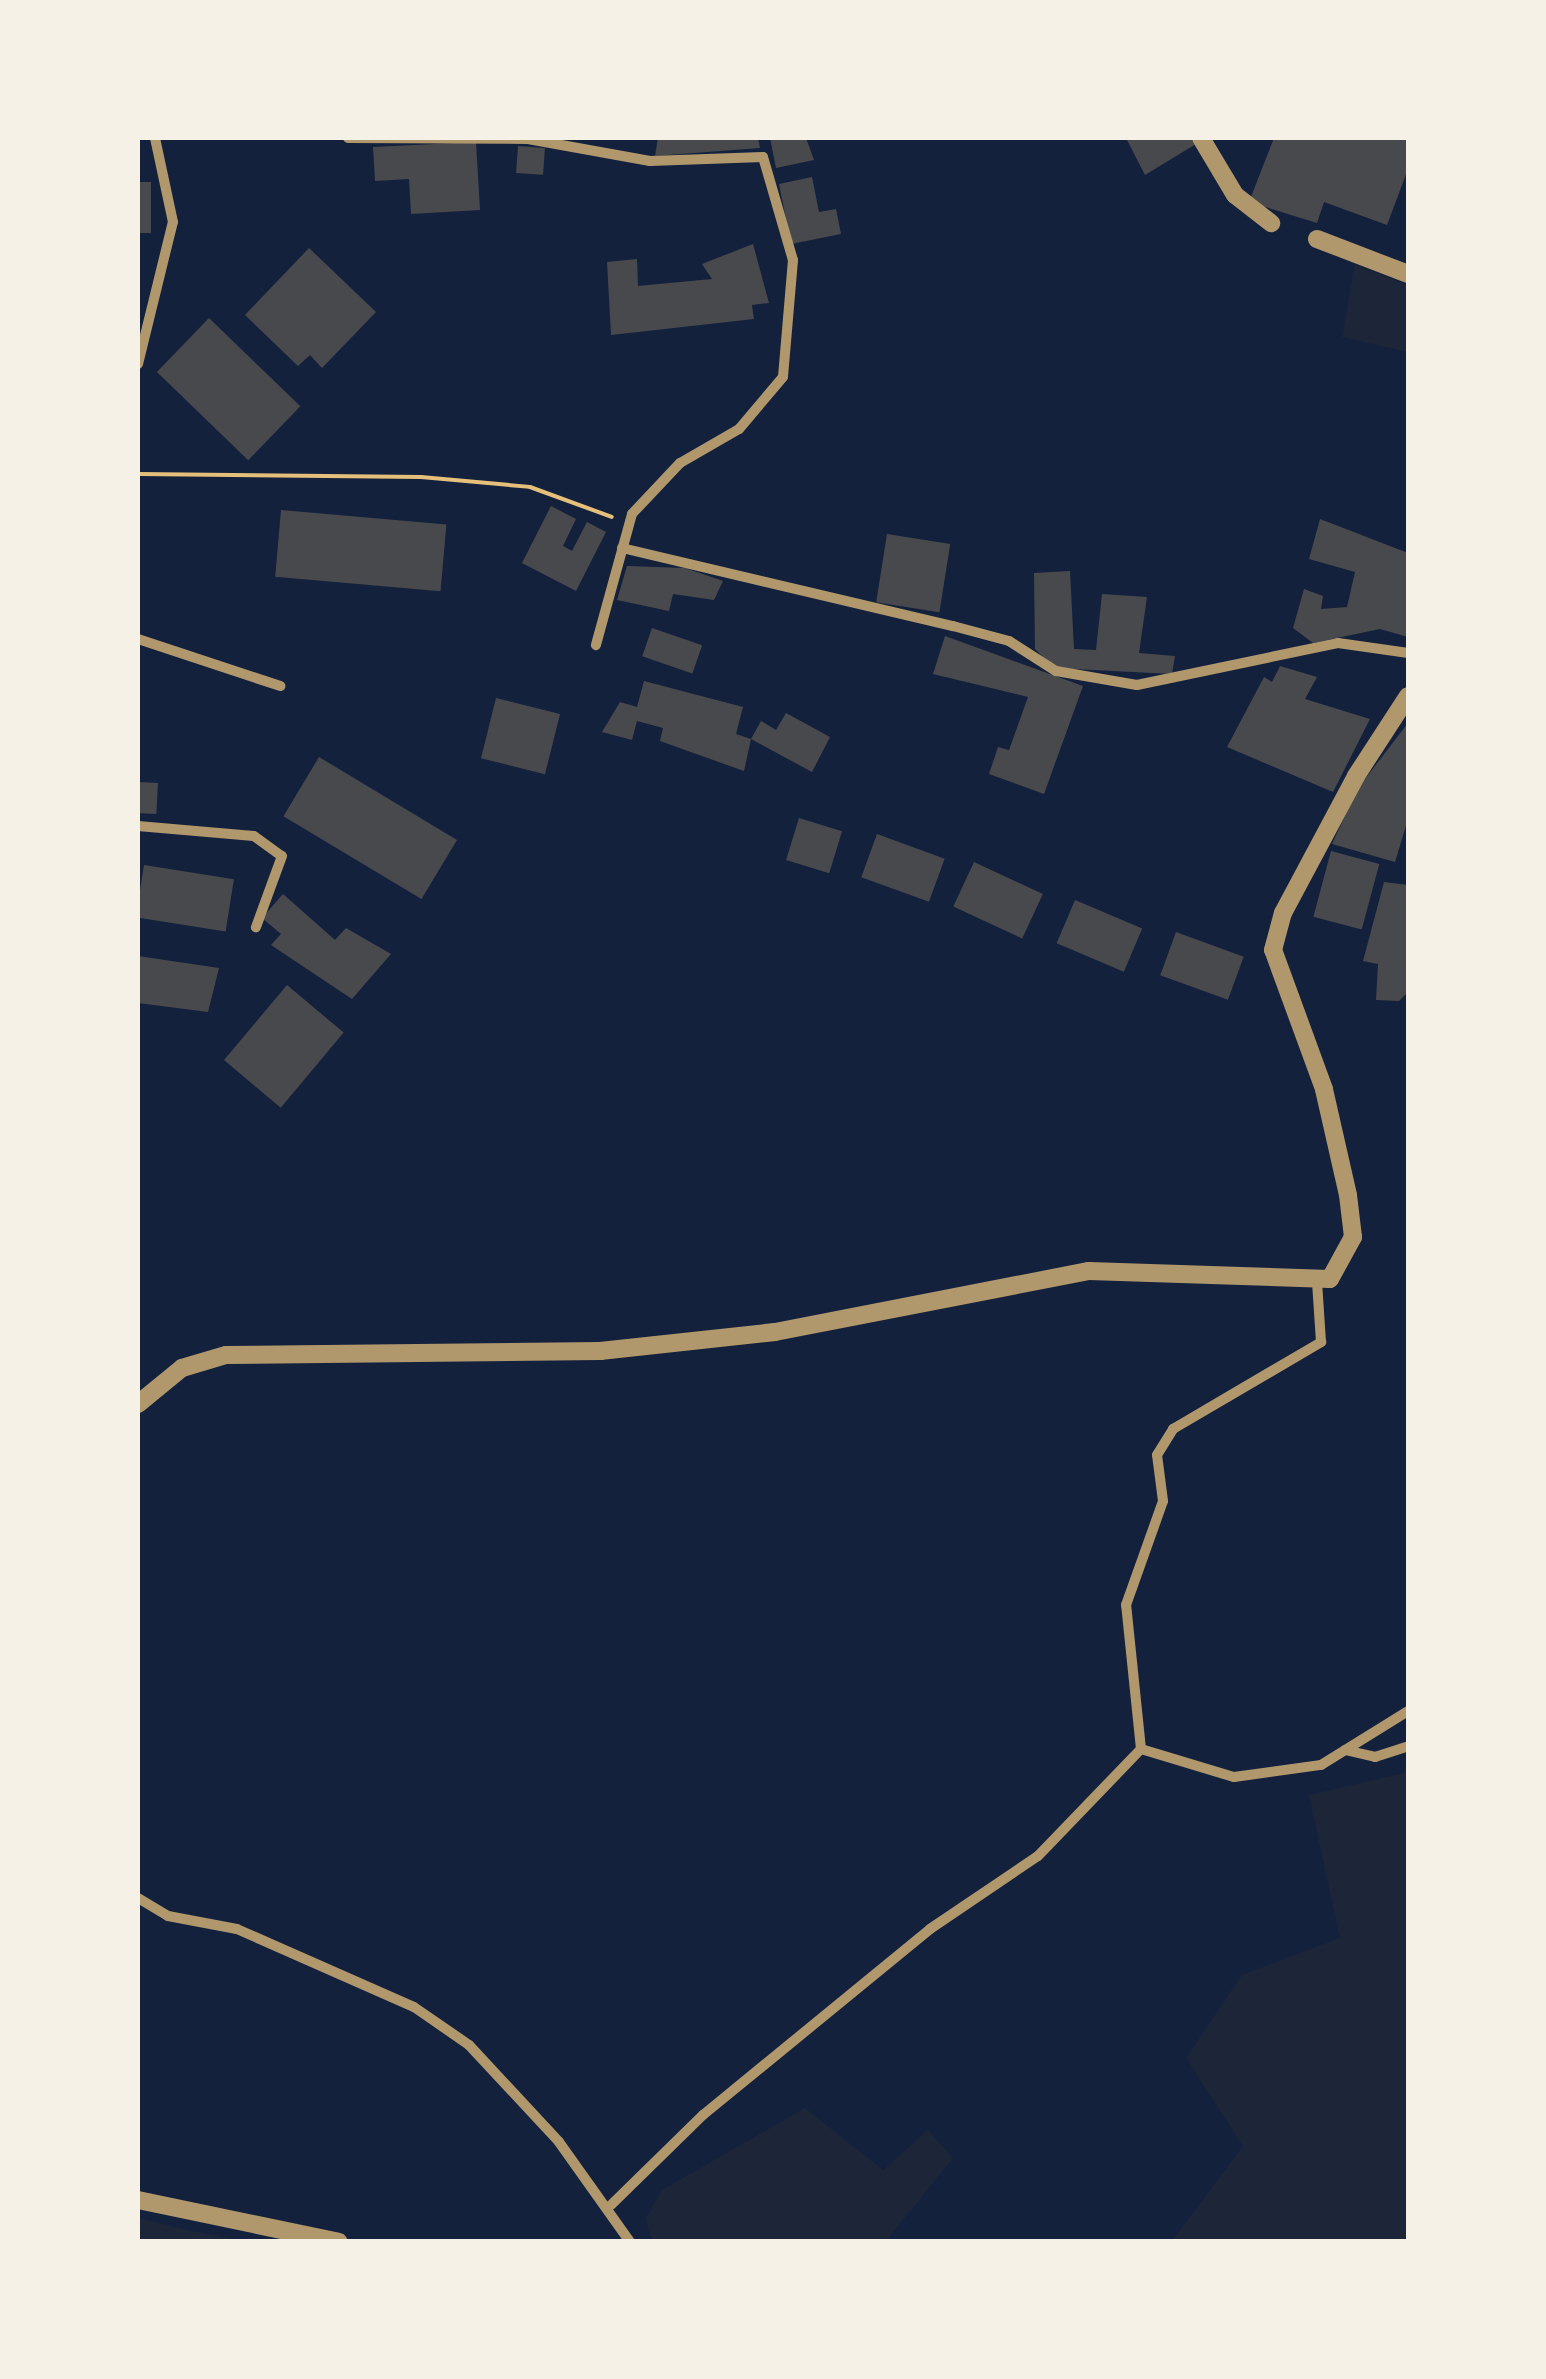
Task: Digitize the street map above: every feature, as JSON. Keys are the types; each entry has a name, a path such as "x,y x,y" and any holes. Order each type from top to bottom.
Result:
{"street":[{"path":"138,364 173,222 155,138"},
{"path":"348,138 528,139 650,162 763,158 793,260 782,377 739,429 650,490 629,523 596,645"},
{"path":"1201,138 1234,196 1271,223"},
{"path":"1316,239 1408,274"},
{"path":"622,548 953,626 1009,642 1056,672 1137,685 1338,643 1408,653"},
{"path":"138,639 280,686"},
{"path":"138,1404 182,1368 226,1355 600,1350 775,1332 1102,1270 1316,1282 1346,1263 1348,1195 1324,1089 1274,950 1283,912 1356,776 1407,704"},
{"path":"138,826 254,836 282,856 256,926"},
{"path":"611,2205 703,2115 930,1928 1038,1856 1141,1749 1126,1604 1163,1501 1157,1455 1192,1416 1321,1342 1316,1282"},
{"path":"1141,1749 1234,1777 1321,1764 1408,1711"},
{"path":"1345,1750 1375,1757 1408,1746"},
{"path":"138,1898 168,1916 237,1929 414,2008 468,2045 611,2205 630,2242"},
{"path":"138,2200 339,2242"}],"path":[{"path":"138,474 530,487 629,523"}],"shaded area":[{"path":"1355,265 1408,285 1408,352 1342,337"},
{"path":"1408,1772 1408,2241 1172,2241 1243,2146 1186,2058 1242,1975 1340,1938 1309,1795"},
{"path":"805,2108 883,2170 928,2130 953,2158 886,2241 652,2241 646,2218 662,2190"},
{"path":"138,2218 196,2232 246,2241 138,2241"}],"building":[{"path":"658,138 758,138 760,148 655,156"},
{"path":"770,138 806,138 814,160 776,168"},
{"path":"1126,138 1191,138 1196,144 1145,175"},
{"path":"1274,138 1408,138 1408,169 1387,225 1324,202 1317,223 1249,202"},
{"path":"476,142 480,210 411,214 409,179 375,181 373,147"},
{"path":"518,146 545,148 543,175 516,173"},
{"path":"812,177 819,212 836,209 841,234 791,244 779,184"},
{"path":"138,182 151,182 151,233 138,233"},
{"path":"753,244 769,303 752,305 754,319 611,335 607,262 637,259 638,286 712,279 702,264"},
{"path":"309,248 376,312 322,368 310,355 298,366 245,315"},
{"path":"209,318 300,406 248,460 157,372"},
{"path":"551,506 576,519 563,546 572,551 587,522 606,532 576,591 522,563"},
{"path":"281,510 446,524 441,591 275,577"},
{"path":"1320,519 1408,553 1408,637 1380,629 1313,643 1293,628 1304,589 1323,596 1321,609 1347,607 1355,572 1309,559"},
{"path":"887,534 950,544 939,612 876,602"},
{"path":"627,566 685,568 723,581 714,600 673,594 669,611 617,600"},
{"path":"1070,571 1074,649 1096,650 1102,594 1147,597 1139,653 1175,656 1172,674 1054,668 1035,649 1034,573"},
{"path":"652,628 702,645 692,674 642,656"},
{"path":"945,636 1083,686 1044,794 989,774 998,747 1009,750 1028,697 933,674"},
{"path":"1280,666 1317,677 1305,699 1370,719 1333,792 1227,747 1264,677 1272,682"},
{"path":"644,681 743,707 736,734 751,739 744,771 660,741 663,728 637,721 632,740 602,732 620,702 637,707"},
{"path":"496,698 560,714 545,774 481,758"},
{"path":"786,713 830,737 812,772 751,739 761,721 776,730"},
{"path":"1408,723 1408,819 1395,862 1332,844 1358,788"},
{"path":"319,757 457,840 421,899 283,816"},
{"path":"138,782 158,783 156,814 138,813"},
{"path":"799,818 842,831 829,873 786,860"},
{"path":"877,834 945,859 929,902 861,877"},
{"path":"1331,851 1379,864 1362,930 1313,917"},
{"path":"974,862 1043,894 1022,939 953,906"},
{"path":"144,865 234,879 226,932 138,918"},
{"path":"1384,882 1408,885 1408,992 1399,1001 1376,1000 1378,964 1363,961"},
{"path":"283,894 335,940 346,928 391,954 352,999 271,945 281,934 262,918"},
{"path":"1075,900 1142,929 1124,972 1057,943"},
{"path":"1176,932 1244,957 1228,1000 1160,975"},
{"path":"138,956 219,968 208,1012 138,1003"},
{"path":"287,985 344,1033 281,1108 224,1060"}]}
